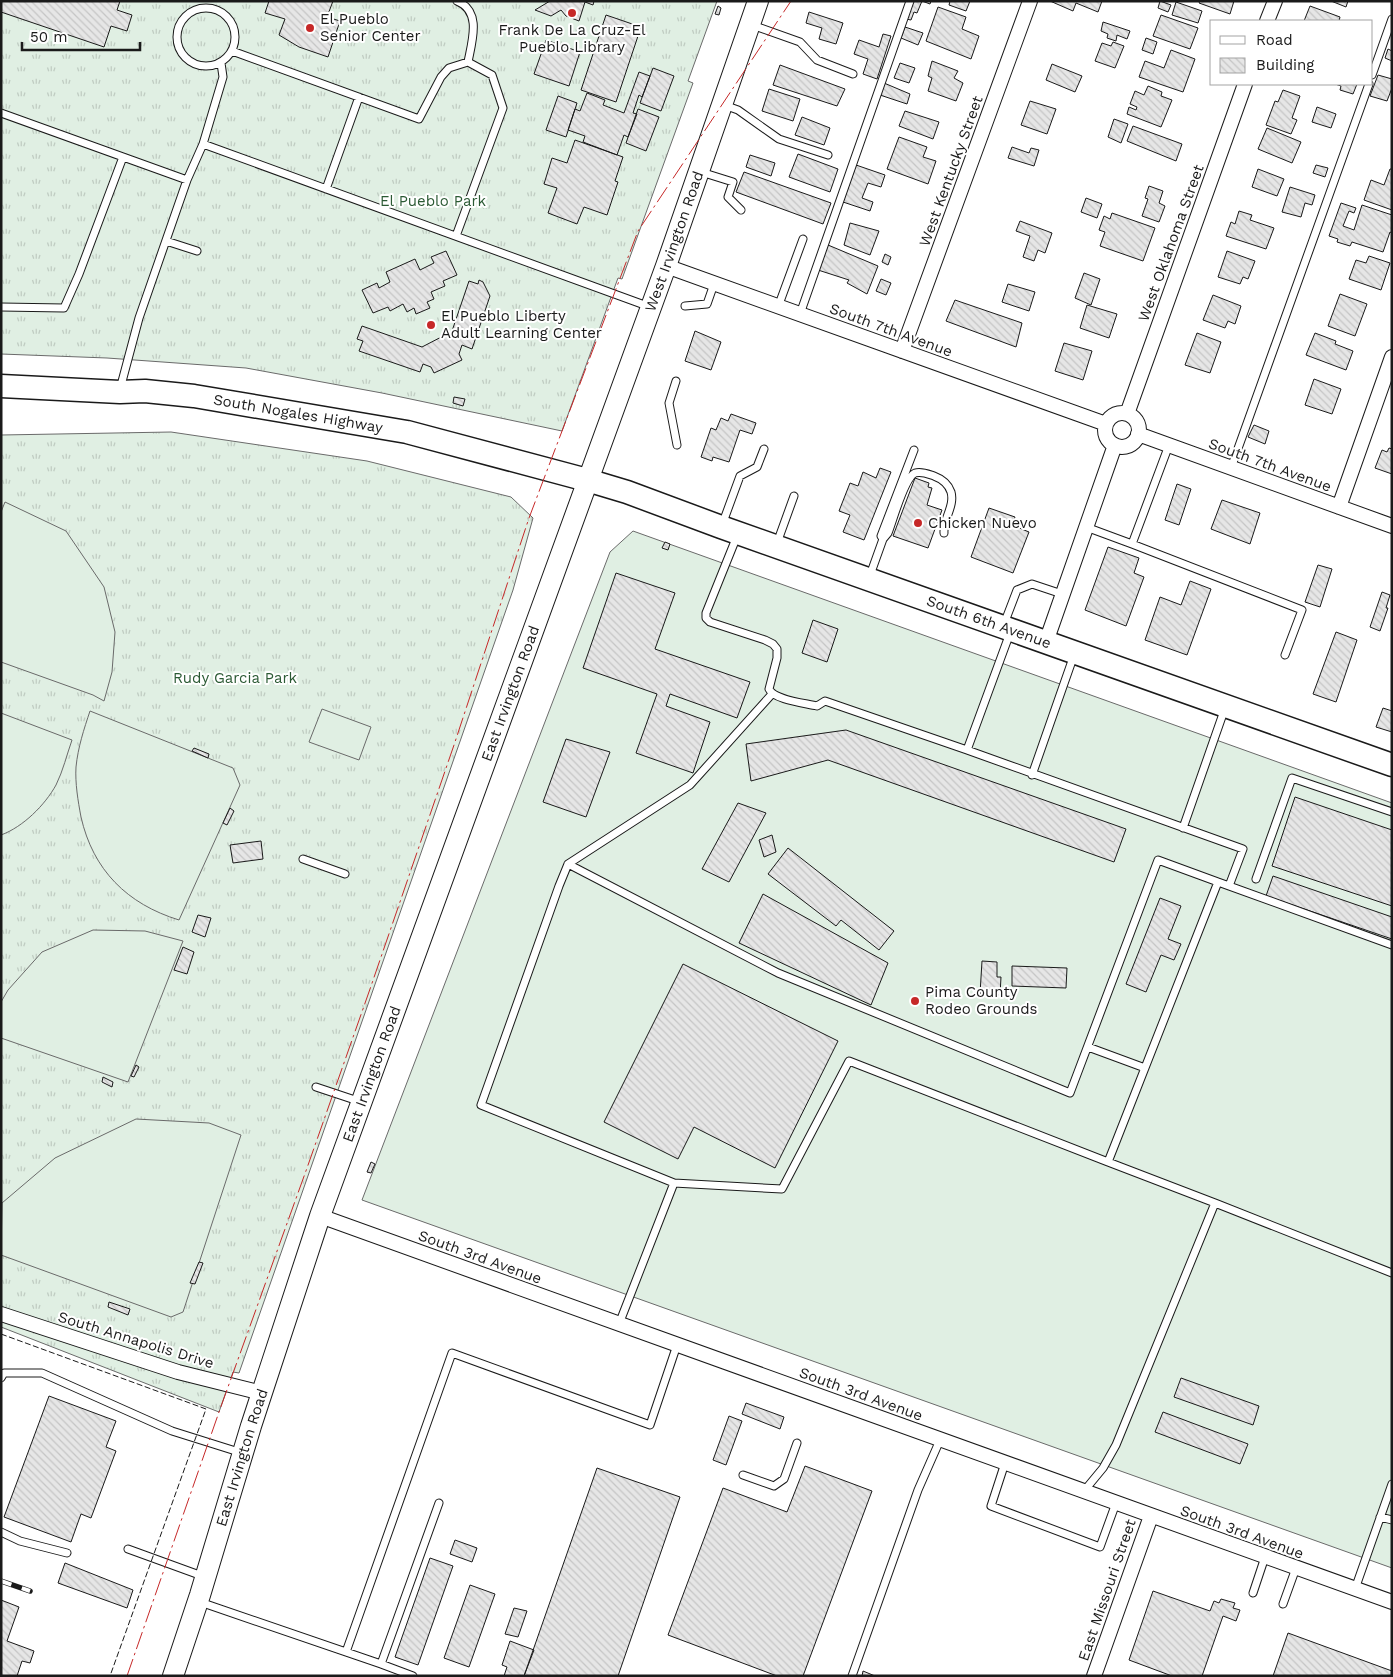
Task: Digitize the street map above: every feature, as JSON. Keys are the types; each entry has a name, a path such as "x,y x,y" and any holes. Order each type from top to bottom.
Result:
{"main road":[{"name":"West Irvington Road","path":"587,480 666,266 758,1"},
{"name":"South Nogales Highway","path":"1,386 120,392 145,391 194,396 407,432 587,480"},
{"name":"South 6th Avenue","path":"587,480 627,492 776,547 1392,765"},
{"name":"East Irvington Road","path":"172,1676 205,1577 242,1453 320,1216 587,480"}],"street":[{"name":"West Kentucky Street","path":"902,351 1030,1"},
{"path":"1267,20 1274,1"},
{"name":"West Oklahoma Street","path":"1127,414 1245,85"},
{"name":"South 7th Avenue","path":"666,266 1106,424"},
{"path":"1339,507 1392,357"},
{"path":"1122,413 1127,414 1135,419 1138,434 1133,442 1125,446 1115,445 1106,436 1106,424 1112,416 1122,413"},
{"name":"South 7th Avenue","path":"1138,434 1392,526"},
{"path":"1046,642 1115,445"},
{"name":"South 3rd Avenue","path":"320,1216 1392,1602"},
{"name":"South Annapolis Drive","path":"1,1314 178,1372 262,1393"},
{"name":"East Missouri Street","path":"1094,1676 1150,1516"}],"lane":[{"path":"457,1 464,4 473,16 473,34 468,62"},
{"path":"800,314 910,1"},
{"path":"207,8 225,14 235,31 235,41 232,50 221,63 202,66 192,63 184,58 179,49 177,35 182,21 188,14 197,9 207,8"},
{"path":"1373,72 1392,19"},
{"path":"750,24 800,42 817,60 853,74"},
{"path":"232,50 419,119 441,77 449,68 468,62 492,76 503,108 456,236"},
{"path":"120,392 139,318 187,180 203,144 222,78 221,63"},
{"path":"1231,468 1369,85"},
{"path":"326,189 359,97"},
{"path":"722,105 738,110 779,139 828,155"},
{"path":"1,113 187,180"},
{"path":"203,144 650,307"},
{"path":"1,306 64,308 79,274 123,158"},
{"path":"699,171 733,182 728,197 741,210"},
{"path":"778,307 803,239"},
{"path":"166,240 197,251"},
{"path":"685,306 707,304 714,284"},
{"path":"676,381 669,403 677,445"},
{"path":"1132,544 1169,445"},
{"path":"764,449 758,467 740,476 730,530 706,618 710,622 773,644 777,649 777,658 768,688 772,694 792,701 817,706 825,701 1243,849 1229,886"},
{"path":"883,539 881,536 914,450"},
{"path":"868,579 908,481 914,474 924,472 946,483 951,491 952,500 943,526 944,533"},
{"path":"776,547 794,496"},
{"path":"1086,527 1302,610 1286,655"},
{"path":"967,750 1008,628 1017,590 1032,584 1062,594"},
{"path":"1032,775 1075,652"},
{"path":"772,694 690,786 568,864 558,886 481,1105 674,1183 782,1189 849,1062 1392,1272"},
{"path":"1183,828 1226,706"},
{"path":"1256,879 1292,778 1392,812"},
{"path":"303,859 345,874"},
{"path":"568,864 778,974 1070,1093 1158,860 1392,945"},
{"path":"1108,1162 1218,882"},
{"path":"1088,1047 1145,1068"},
{"path":"316,1087 361,1102"},
{"path":"619,1324 674,1183"},
{"path":"1084,1492 1103,1468 1116,1445 1215,1203"},
{"path":"346,1652 452,1353 650,1425 677,1345"},
{"path":"1,1378 4,1373 42,1373 172,1431 242,1453"},
{"path":"852,1676 918,1490 940,1440"},
{"path":"743,1476 774,1486 784,1479 797,1444"},
{"path":"1005,1463 991,1506 1100,1546 1116,1503"},
{"path":"1355,1589 1392,1484"},
{"path":"381,1664 439,1503"},
{"path":"1380,1517 1392,1520"},
{"path":"1,1532 20,1541 67,1553"},
{"path":"128,1549 205,1577"},
{"path":"1253,1593 1265,1557"},
{"path":"1283,1604 1296,1568"},
{"path":"197,1601 413,1676"}],"green space":[{"name":"El Pueblo Park","path":"1,1 717,1 688,81 693,83 622,279 618,278 562,431 382,393 246,368 107,358 1,354"},
{"name":"Rudy Garcia Park","path":"171,432 367,461 511,497 533,518 513,590 239,1373 233,1372 219,1412 1,1327 1,435"},
{"path":"5,502 66,531 104,587 115,632 112,672 104,701 93,695 1,662 1,512"},
{"name":"Pima County Rodeo Grounds","path":"633,531 1392,803 1392,1568 362,1200 610,552"},
{"path":"322,709 371,727 359,760 309,742"},
{"path":"90,711 233,768 240,785 179,920 143,905 128,894 104,869 94,853 81,817 76,786 77,760 83,731"},
{"path":"1,713 72,740 56,785 46,800 25,821 1,835"},
{"path":"93,930 145,931 183,941 128,1082 1,1038 1,1002 8,990 42,952"},
{"path":"136,1119 209,1123 241,1135 183,1312 171,1317 1,1255 2,1203 55,1158"}],"building":[{"path":"1,1 120,1 117,10 132,15 127,31 111,26 104,47 1,12"},
{"name":"El Pueblo Senior Center","path":"269,1 333,1 327,17 340,21 328,57 299,47 279,35 285,19 265,13"},
{"name":"Frank De La Cruz-El Pueblo Library","path":"550,1 594,1 593,5 585,2 579,21 566,16 561,10 551,16 535,10"},
{"path":"913,1 922,1 917,13 914,12 911,20 906,19"},
{"path":"950,1 970,1 966,11 949,5"},
{"path":"1050,1 1102,1 1098,12 1076,3 1073,11"},
{"path":"1160,1 1171,5 1168,12 1158,8"},
{"path":"1200,1 1234,1 1230,14 1199,3"},
{"path":"1331,1 1348,1 1346,7"},
{"path":"1176,2 1202,11 1198,23 1172,15"},
{"path":"718,6 721,8 719,15 715,14"},
{"path":"1310,6 1340,17 1339,20 1304,20"},
{"path":"938,7 966,17 962,29 979,36 971,59 926,41"},
{"path":"809,12 843,23 836,44 819,39 822,28 806,23"},
{"path":"606,15 641,27 616,102 581,90"},
{"path":"1161,15 1198,28 1190,49 1153,36"},
{"path":"1103,22 1130,31 1127,39 1117,35 1116,41 1107,38 1108,34 1101,31"},
{"path":"905,27 923,33 918,45 901,38"},
{"path":"883,34 891,36 877,79 863,74 868,59 854,54 859,40 879,47"},
{"path":"1146,38 1157,42 1153,54 1142,50"},
{"path":"546,40 580,52 569,86 534,74"},
{"path":"1113,42 1124,46 1115,68 1095,61 1102,43 1111,46"},
{"path":"1388,49 1392,51 1392,61 1385,58"},
{"path":"1171,50 1195,59 1183,92 1139,77 1145,61 1164,68"},
{"path":"932,61 958,71 954,78 963,83 956,101 928,91 932,78 928,76"},
{"path":"900,63 915,68 909,83 894,78"},
{"path":"1052,64 1082,76 1075,92 1046,80"},
{"path":"780,65 845,89 837,106 773,85"},
{"path":"653,68 674,76 661,111 640,103"},
{"path":"639,72 650,76 642,97 639,95 633,113 637,114 628,137 624,135 617,155 583,142 585,136 568,130 575,109 580,111 587,93 605,100 603,105 624,113"},
{"path":"1378,75 1392,79 1392,88 1387,101 1370,96"},
{"path":"884,83 910,94 907,104 880,95"},
{"path":"1338,85 1357,85 1353,94 1340,90 1341,86"},
{"path":"1148,86 1162,92 1161,96 1172,100 1161,127 1127,114 1129,107 1136,110 1137,107 1130,104 1135,91 1144,95"},
{"path":"769,89 800,99 793,121 762,111"},
{"path":"1283,90 1300,96 1292,118 1297,120 1291,134 1266,125 1275,101 1278,102"},
{"path":"558,96 577,103 566,137 546,130"},
{"path":"1030,101 1056,109 1047,134 1021,125"},
{"path":"1317,107 1336,114 1331,128 1312,122"},
{"path":"638,109 659,117 646,151 626,143"},
{"path":"905,111 939,122 933,139 899,126"},
{"path":"802,117 830,128 824,145 795,135"},
{"path":"1114,119 1128,124 1121,143 1108,137"},
{"path":"1133,126 1182,144 1176,161 1127,141"},
{"path":"1267,128 1301,142 1292,163 1258,149"},
{"path":"899,137 927,147 923,157 936,161 928,184 887,169"},
{"path":"575,140 623,157 615,181 618,182 607,215 584,207 577,224 548,213 557,188 544,184 552,158 567,163"},
{"path":"1012,147 1029,153 1031,148 1039,150 1034,166 1008,158"},
{"path":"798,154 838,169 830,192 789,177"},
{"path":"750,155 775,163 771,176 746,167"},
{"path":"856,165 885,175 881,187 868,183 862,198 873,202 870,211 843,202"},
{"path":"1316,165 1328,168 1325,177 1313,173"},
{"path":"1258,169 1284,179 1277,196 1252,187"},
{"path":"1390,169 1392,169 1392,210 1364,200 1371,180 1384,185"},
{"path":"744,172 831,203 823,224 736,192"},
{"path":"1149,186 1163,191 1159,203 1165,206 1159,222 1142,216 1148,199 1145,198"},
{"path":"1290,187 1315,195 1312,205 1305,203 1301,217 1282,212"},
{"path":"1086,198 1102,204 1097,218 1081,212"},
{"path":"1341,203 1356,208 1354,213 1349,211 1343,226 1354,230 1362,205 1392,215 1392,233 1390,232 1383,252 1352,242 1350,246 1337,242 1338,239 1329,236"},
{"path":"1239,211 1252,215 1250,220 1274,228 1266,249 1226,236 1231,222 1235,224"},
{"path":"1112,213 1155,228 1143,261 1100,246 1105,232 1099,230 1104,216 1110,219"},
{"path":"1020,221 1052,233 1045,253 1038,250 1034,261 1023,257 1030,236 1016,231"},
{"path":"850,223 879,231 870,255 844,245"},
{"path":"828,245 878,266 867,294 847,283 849,280 818,270"},
{"path":"446,251 457,275 443,281 445,286 431,292 434,299 427,302 430,308 416,314 414,308 407,312 403,304 390,311 388,307 373,313 362,290 377,283 379,288 390,282 386,272 415,259 420,270 434,263 431,257"},
{"path":"1227,251 1255,261 1248,279 1243,277 1240,284 1218,277"},
{"path":"885,254 891,257 888,265 882,262"},
{"path":"1369,256 1390,263 1381,290 1349,279 1356,260 1366,263"},
{"path":"1084,273 1100,279 1091,305 1075,298"},
{"path":"881,279 891,283 886,295 876,291"},
{"path":"479,280 483,282 490,296 472,349 462,345 459,354 462,360 434,373 431,367 423,364 420,372 359,351 363,341 357,339 362,326 422,347 449,333 451,334 469,281 478,284"},
{"path":"1008,284 1035,292 1029,311 1002,302"},
{"path":"1340,294 1367,304 1355,336 1328,326"},
{"path":"1213,295 1241,306 1235,324 1228,321 1225,328 1203,320"},
{"path":"955,300 1022,323 1016,347 946,321"},
{"path":"1087,305 1117,314 1109,338 1080,328"},
{"path":"695,331 721,342 711,370 685,361"},
{"path":"1197,333 1221,342 1210,373 1185,365"},
{"path":"1315,333 1336,341 1335,344 1353,351 1346,370 1306,355"},
{"path":"1064,343 1092,351 1083,380 1055,371"},
{"path":"1314,379 1341,389 1332,414 1305,405"},
{"path":"454,397 465,399 463,406 453,403"},
{"path":"731,414 756,423 752,434 740,430 729,462 713,457 712,461 701,457 711,428 716,430 721,418 728,421"},
{"path":"1254,425 1269,431 1265,444 1248,437"},
{"path":"1389,448 1392,449 1392,474 1375,468 1382,450 1387,452"},
{"path":"880,468 891,472 864,540 843,532 850,515 839,511 850,483 858,486 863,472 876,478"},
{"name":"Chicken Nuevo","path":"915,478 929,483 928,487 932,488 927,505 942,510 928,548 893,536"},
{"path":"1177,484 1191,489 1179,525 1165,520"},
{"path":"1222,500 1260,513 1250,544 1211,529"},
{"path":"989,508 1015,517 1012,525 1029,532 1013,573 971,557"},
{"path":"665,542 670,544 668,550 662,548"},
{"path":"1108,547 1139,558 1134,573 1144,577 1126,626 1085,610"},
{"path":"1318,565 1332,569 1320,607 1305,602"},
{"path":"616,573 675,593 655,649 750,682 737,718 670,694 666,706 710,722 693,773 636,753 657,694 583,668"},
{"path":"1190,581 1211,589 1187,655 1145,640 1160,597 1181,605"},
{"path":"1382,592 1390,595 1386,608 1388,608 1380,631 1370,627"},
{"path":"813,620 838,629 827,662 802,653"},
{"path":"1336,632 1357,640 1336,702 1313,694"},
{"path":"1383,708 1392,711 1392,732 1376,727"},
{"path":"846,730 1126,829 1114,862 828,760 751,781 746,744"},
{"path":"566,739 610,752 586,817 543,802"},
{"path":"194,748 209,754 208,758 192,751"},
{"path":"1295,797 1392,830 1392,906 1272,866"},
{"path":"738,803 766,813 729,882 702,869"},
{"path":"230,808 234,811 227,825 223,823"},
{"path":"772,835 776,852 764,857 759,840"},
{"path":"261,841 263,859 233,863 230,845"},
{"path":"788,848 894,931 879,950 841,920 836,926 768,874"},
{"path":"1273,876 1392,917 1392,939 1266,896"},
{"path":"763,894 888,963 871,1005 739,943"},
{"path":"1160,898 1181,906 1168,939 1181,944 1174,960 1161,955 1146,992 1126,984"},
{"path":"198,915 211,918 205,937 192,932"},
{"path":"183,947 194,952 187,974 174,970"},
{"path":"982,961 997,962 997,977 1001,977 1000,995 980,994"},
{"path":"683,964 838,1041 775,1168 694,1127 678,1159 604,1122"},
{"path":"1012,966 1067,968 1066,988 1012,986"},
{"path":"136,1065 139,1067 134,1077 131,1076"},
{"path":"103,1077 113,1082 112,1087 102,1082"},
{"path":"371,1162 375,1164 371,1173 367,1172"},
{"path":"199,1262 203,1263 195,1284 190,1283"},
{"path":"109,1302 130,1309 128,1315 108,1307"},
{"path":"1181,1378 1259,1406 1253,1425 1174,1397"},
{"path":"49,1396 116,1421 106,1447 116,1451 91,1518 81,1514 71,1542 4,1517"},
{"path":"746,1403 784,1417 780,1429 742,1414"},
{"path":"1163,1412 1248,1444 1240,1464 1155,1432"},
{"path":"729,1416 742,1421 726,1465 713,1460"},
{"path":"805,1466 872,1491 803,1676 777,1676 668,1635 723,1488 787,1512"},
{"path":"597,1468 680,1497 618,1676 524,1676"},
{"path":"455,1540 477,1548 472,1562 450,1554"},
{"path":"430,1558 453,1566 418,1665 395,1657"},
{"path":"65,1563 133,1590 127,1608 58,1583"},
{"path":"470,1585 495,1594 469,1667 444,1658"},
{"path":"1153,1591 1210,1611 1214,1601 1219,1603 1221,1599 1235,1603 1233,1608 1240,1610 1236,1621 1223,1616 1202,1676 1172,1676 1129,1660"},
{"path":"1,1600 19,1607 7,1641 34,1651 30,1663 22,1661 17,1676 1,1676"},
{"path":"514,1608 527,1611 518,1637 505,1634"},
{"path":"1288,1633 1392,1671 1392,1676 1273,1676"},
{"path":"510,1641 534,1650 524,1676 504,1676 507,1667 502,1665"},
{"path":"863,1671 875,1676 862,1676"}],"railway":[{"path":"1,1581 30,1591"}],"fence":[{"path":"1,1334 206,1409 110,1676"}],"power":[{"path":"127,1676 370,989 454,745 529,518 638,231 791,1"}],"place":[{"name":"Frank De La Cruz-El Pueblo Library","path":"572,13"},
{"name":"El Pueblo Senior Center","path":"310,28"},
{"name":"El Pueblo Liberty Adult Learning Center","path":"431,325"},
{"name":"Chicken Nuevo","path":"918,523"},
{"name":"Pima County Rodeo Grounds","path":"915,1001"}]}
